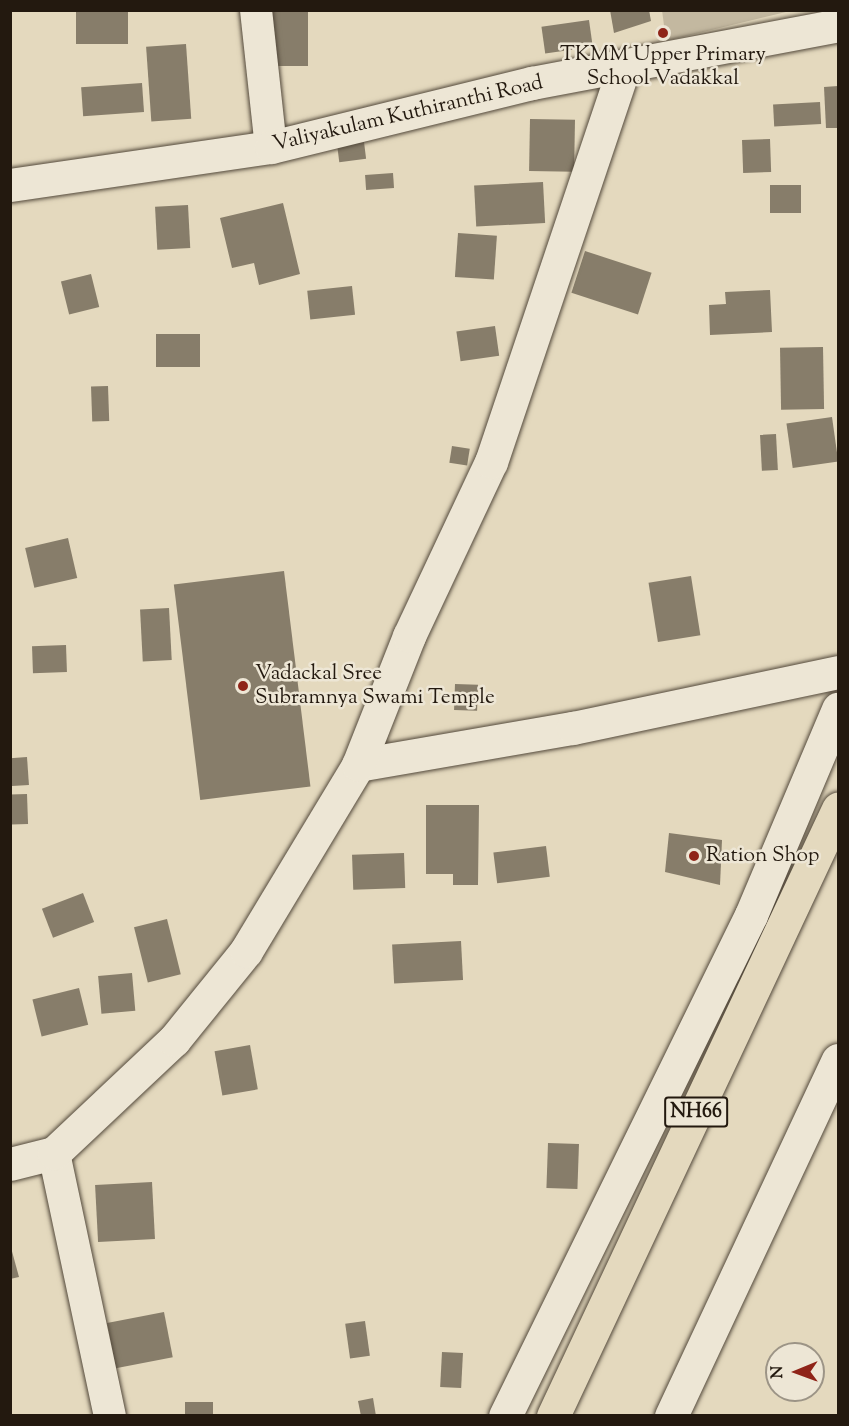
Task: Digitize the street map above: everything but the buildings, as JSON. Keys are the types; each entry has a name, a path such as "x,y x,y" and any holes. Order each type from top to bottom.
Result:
{"highway":[{"name":"NH66","path":"553,1416 838,809"}],"street":[{"path":"256,10 270,147"},
{"name":"Valiyakulam Kuthiranthi Road","path":"10,185 270,147 532,83 838,25"},
{"path":"10,1164 54,1153 174,1040 246,951 358,765 409,636 491,462 624,67"},
{"path":"358,765 573,728 838,672"},
{"path":"505,1416 752,915 838,709"},
{"path":"671,1416 838,1060"},
{"path":"54,1153 110,1416"}],"shaded area":[{"path":"662,10 790,11 666,41"}],"place":[{"name":"TKMM Upper Primary School Vadakkal","path":"663,33"},
{"name":"Vadackal Sree Subramnya Swami Temple","path":"243,686"},
{"name":"Ration Shop","path":"694,856"}]}
